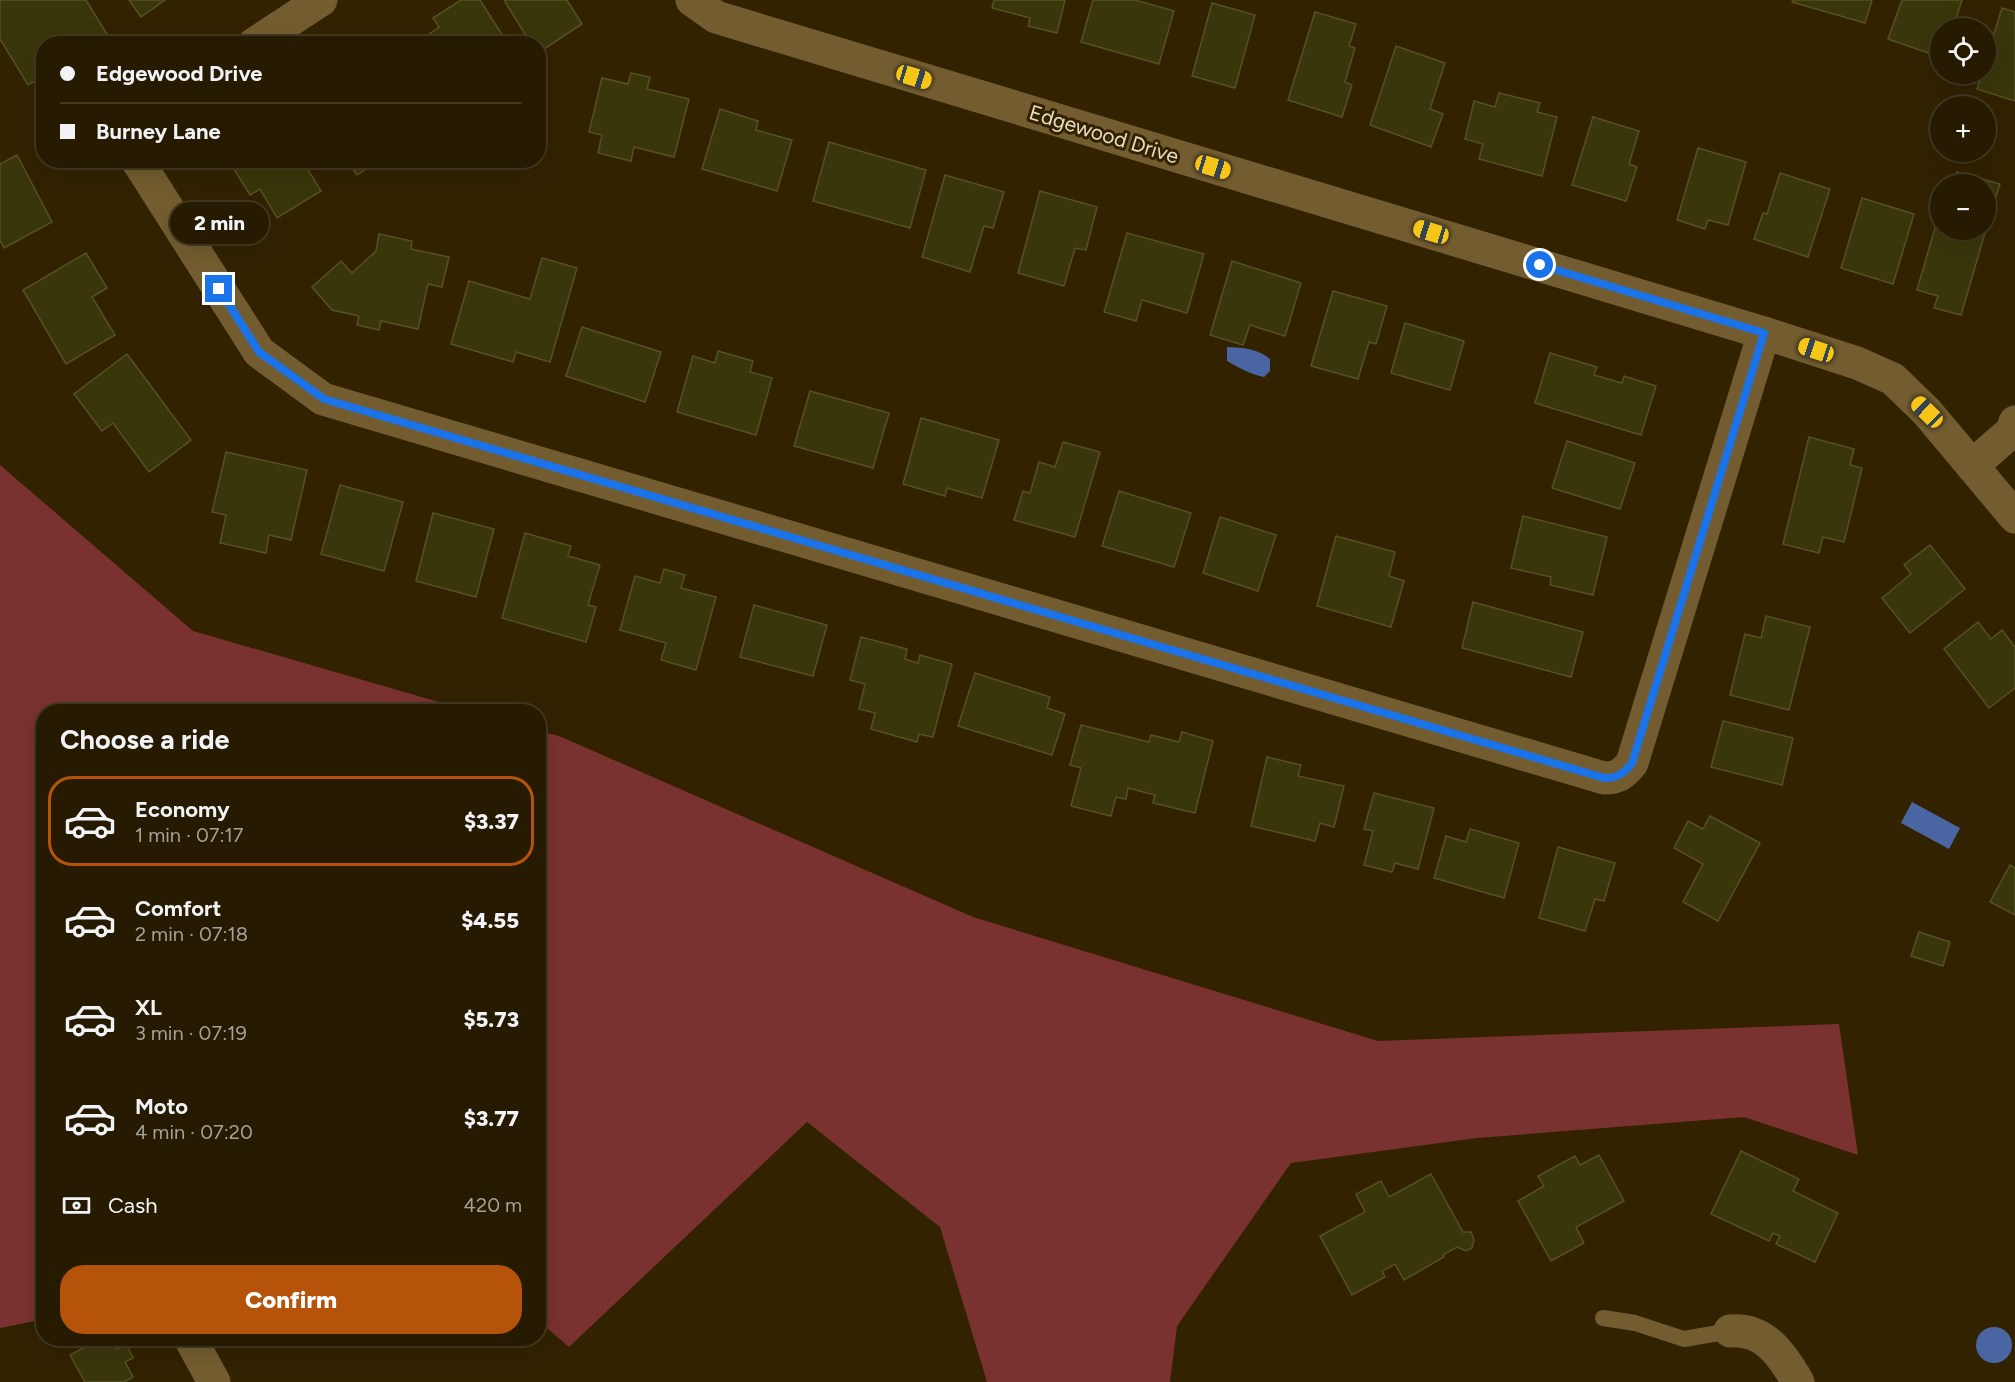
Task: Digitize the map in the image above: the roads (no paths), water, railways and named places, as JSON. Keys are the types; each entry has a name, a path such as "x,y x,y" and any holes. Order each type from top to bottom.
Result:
{"street":[{"path":"266,36 321,0"},
{"name":"Edgewood Drive","path":"692,0 716,18 1857,363 1893,379 1927,412 2015,517"},
{"path":"142,168 259,352 324,399 1604,778 1614,778 1624,773 1632,763 1764,333"},
{"path":"1972,466 2012,431 2015,422"},
{"path":"1730,1330 1761,1335 1786,1363 1798,1382"},
{"path":"194,1346 214,1382"}],"lane":[{"path":"1603,1318 1635,1323 1684,1339 1730,1330"}],"water":[{"path":"1227,347 1250,349 1265,355 1270,359 1270,371 1264,377 1231,364 1227,361"},
{"path":"1912,802 1960,828 1949,849 1901,823"},
{"path":"1994,1327 2007,1332 2012,1345 2007,1358 1994,1363 1981,1358 1976,1345 1981,1332"}]}
